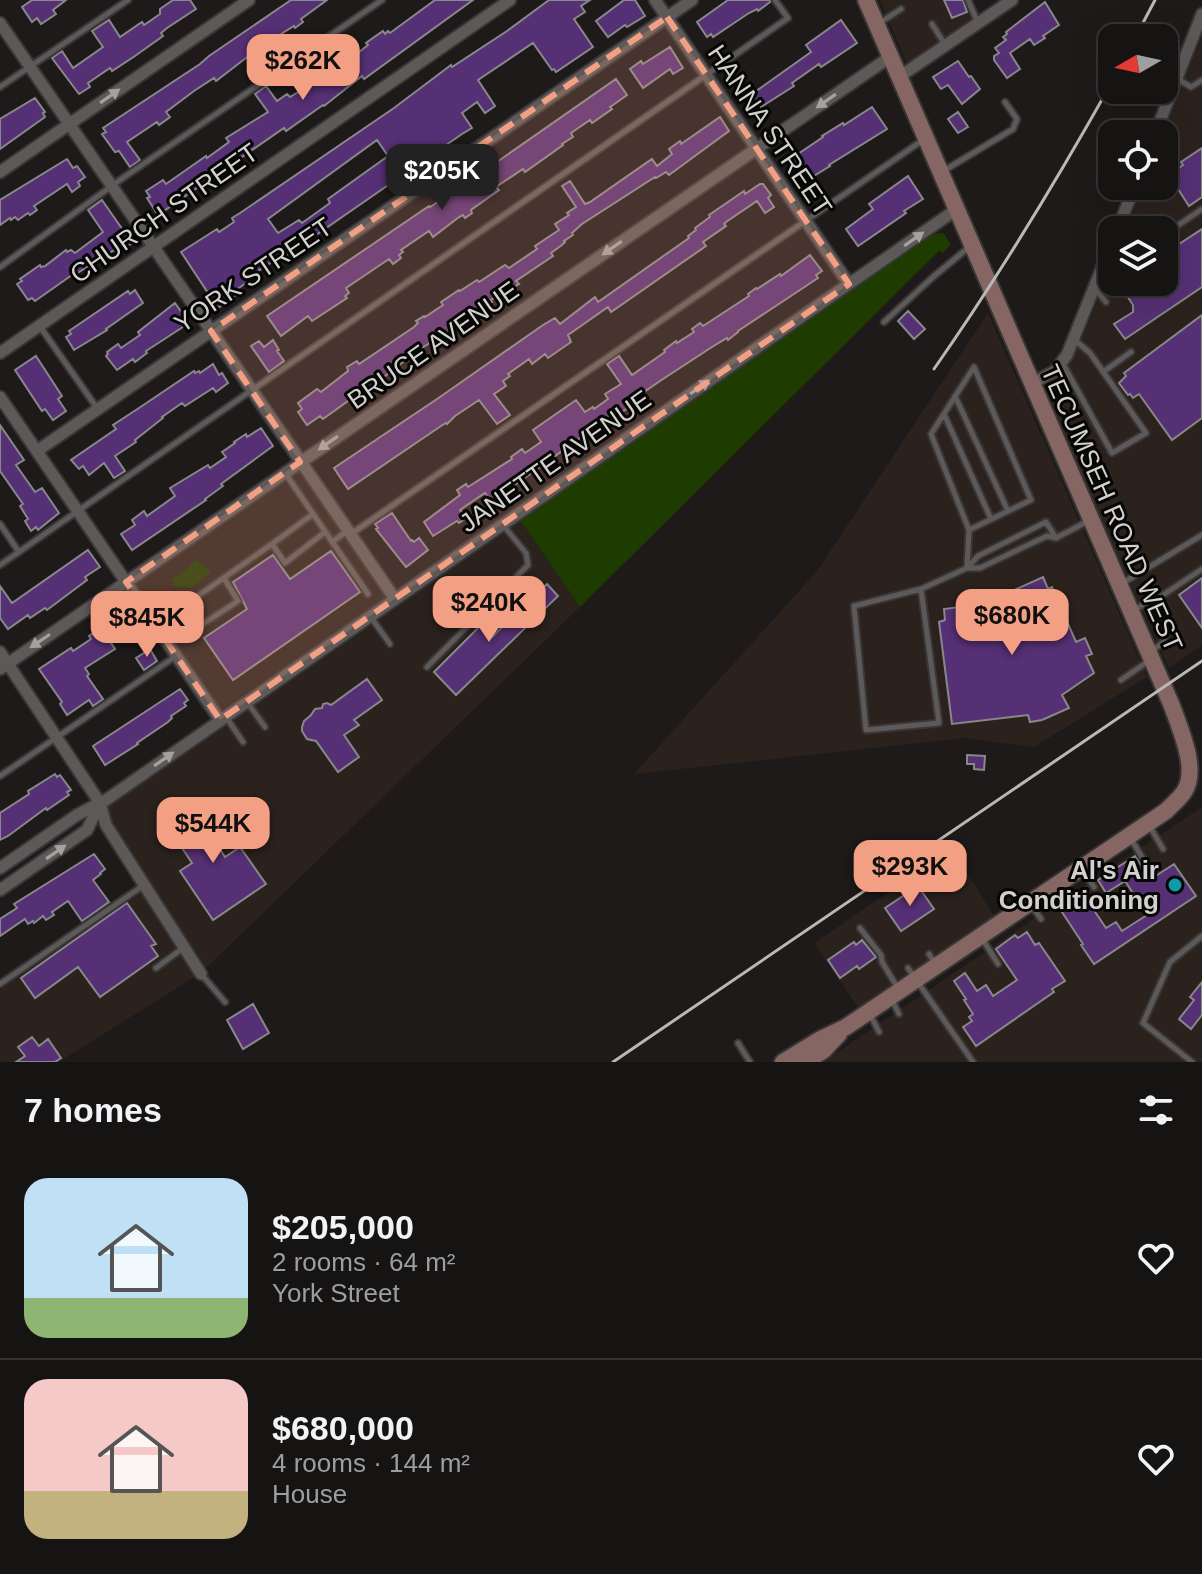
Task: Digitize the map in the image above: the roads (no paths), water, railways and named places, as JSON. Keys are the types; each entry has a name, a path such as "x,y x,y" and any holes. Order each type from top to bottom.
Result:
{"main road":[{"name":"TECUMSEH ROAD WEST","path":"783,1062 846,1027 895,994 913,974 933,960 981,936 1166,811 1195,777 1172,706 866,0"},
{"name":"TECUMSEH ROAD WEST","path":"807,1062 824,1050 846,1027"}],"street":[{"path":"0,172 249,0"},
{"name":"CHURCH STREET","path":"0,353 510,0"},
{"name":"HANNA STREET","path":"655,0 849,284"},
{"name":"YORK STREET","path":"37,451 692,0"},
{"path":"899,77 1010,1"},
{"path":"1178,75 1202,14"},
{"path":"0,23 395,599"},
{"name":"BRUCE AVENUE","path":"4,666 890,57"},
{"name":"JANETTE AVENUE","path":"0,868 77,815 100,803 957,209"},
{"path":"1031,384 1062,364 1098,279"},
{"path":"0,397 176,656 223,718"},
{"path":"0,652 4,666 100,803 106,825 201,974"},
{"name":"JANETTE AVENUE","path":"0,890 87,830 100,803"}],"lane":[{"path":"0,87 128,0"},
{"path":"0,267 111,186 382,0"},
{"path":"0,565 788,18 775,0"},
{"path":"968,0 978,23"},
{"path":"876,25 901,9"},
{"path":"932,24 946,45"},
{"path":"1178,79 1191,87 1202,80"},
{"path":"941,173 1013,129 1017,119 1005,102"},
{"path":"332,542 925,138"},
{"path":"1178,225 1202,209"},
{"path":"884,322 972,244"},
{"path":"1096,284 1106,302"},
{"path":"39,326 98,409"},
{"path":"1062,364 1112,453 1146,433 1090,353 1074,339"},
{"path":"1103,372 1131,352"},
{"path":"967,568 969,530 931,434 974,367 1031,500 969,530"},
{"path":"955,396 1008,511"},
{"path":"944,413 991,519"},
{"path":"285,473 368,594"},
{"path":"224,578 238,601 189,633 175,612 313,514"},
{"path":"967,568 980,568 1047,536 1056,538 1091,520"},
{"path":"921,589 939,723 866,730 854,606 921,589 967,568 978,556 1046,522 1056,538"},
{"path":"0,524 19,552"},
{"path":"427,667 528,565 526,553 503,524"},
{"path":"272,544 285,563 325,532"},
{"path":"1119,585 1202,535"},
{"path":"1131,612 1151,603 1202,569"},
{"path":"370,616 390,644"},
{"path":"1121,680 1165,641"},
{"path":"0,776 176,656"},
{"path":"246,702 265,727"},
{"path":"223,718 243,742"},
{"path":"1147,823 1163,849"},
{"path":"1129,835 1145,862"},
{"path":"1081,868 1094,887"},
{"path":"0,984 144,885"},
{"path":"1030,903 1041,919"},
{"path":"860,928 881,955 899,1014"},
{"path":"981,936 998,964"},
{"path":"1192,1062 1143,1023 1170,962 1202,936"},
{"path":"156,968 184,948"},
{"path":"201,974 225,1002"},
{"path":"913,974 973,1062"},
{"path":"868,1012 879,1032"},
{"path":"738,1043 750,1062"}],"railway":[{"path":"1142,24 1155,0"},
{"path":"934,369 1027,227 1099,104"},
{"path":"613,1062 1202,661"}],"place":[{"name":"Al's Air Conditioning","path":"1175,885"}]}
